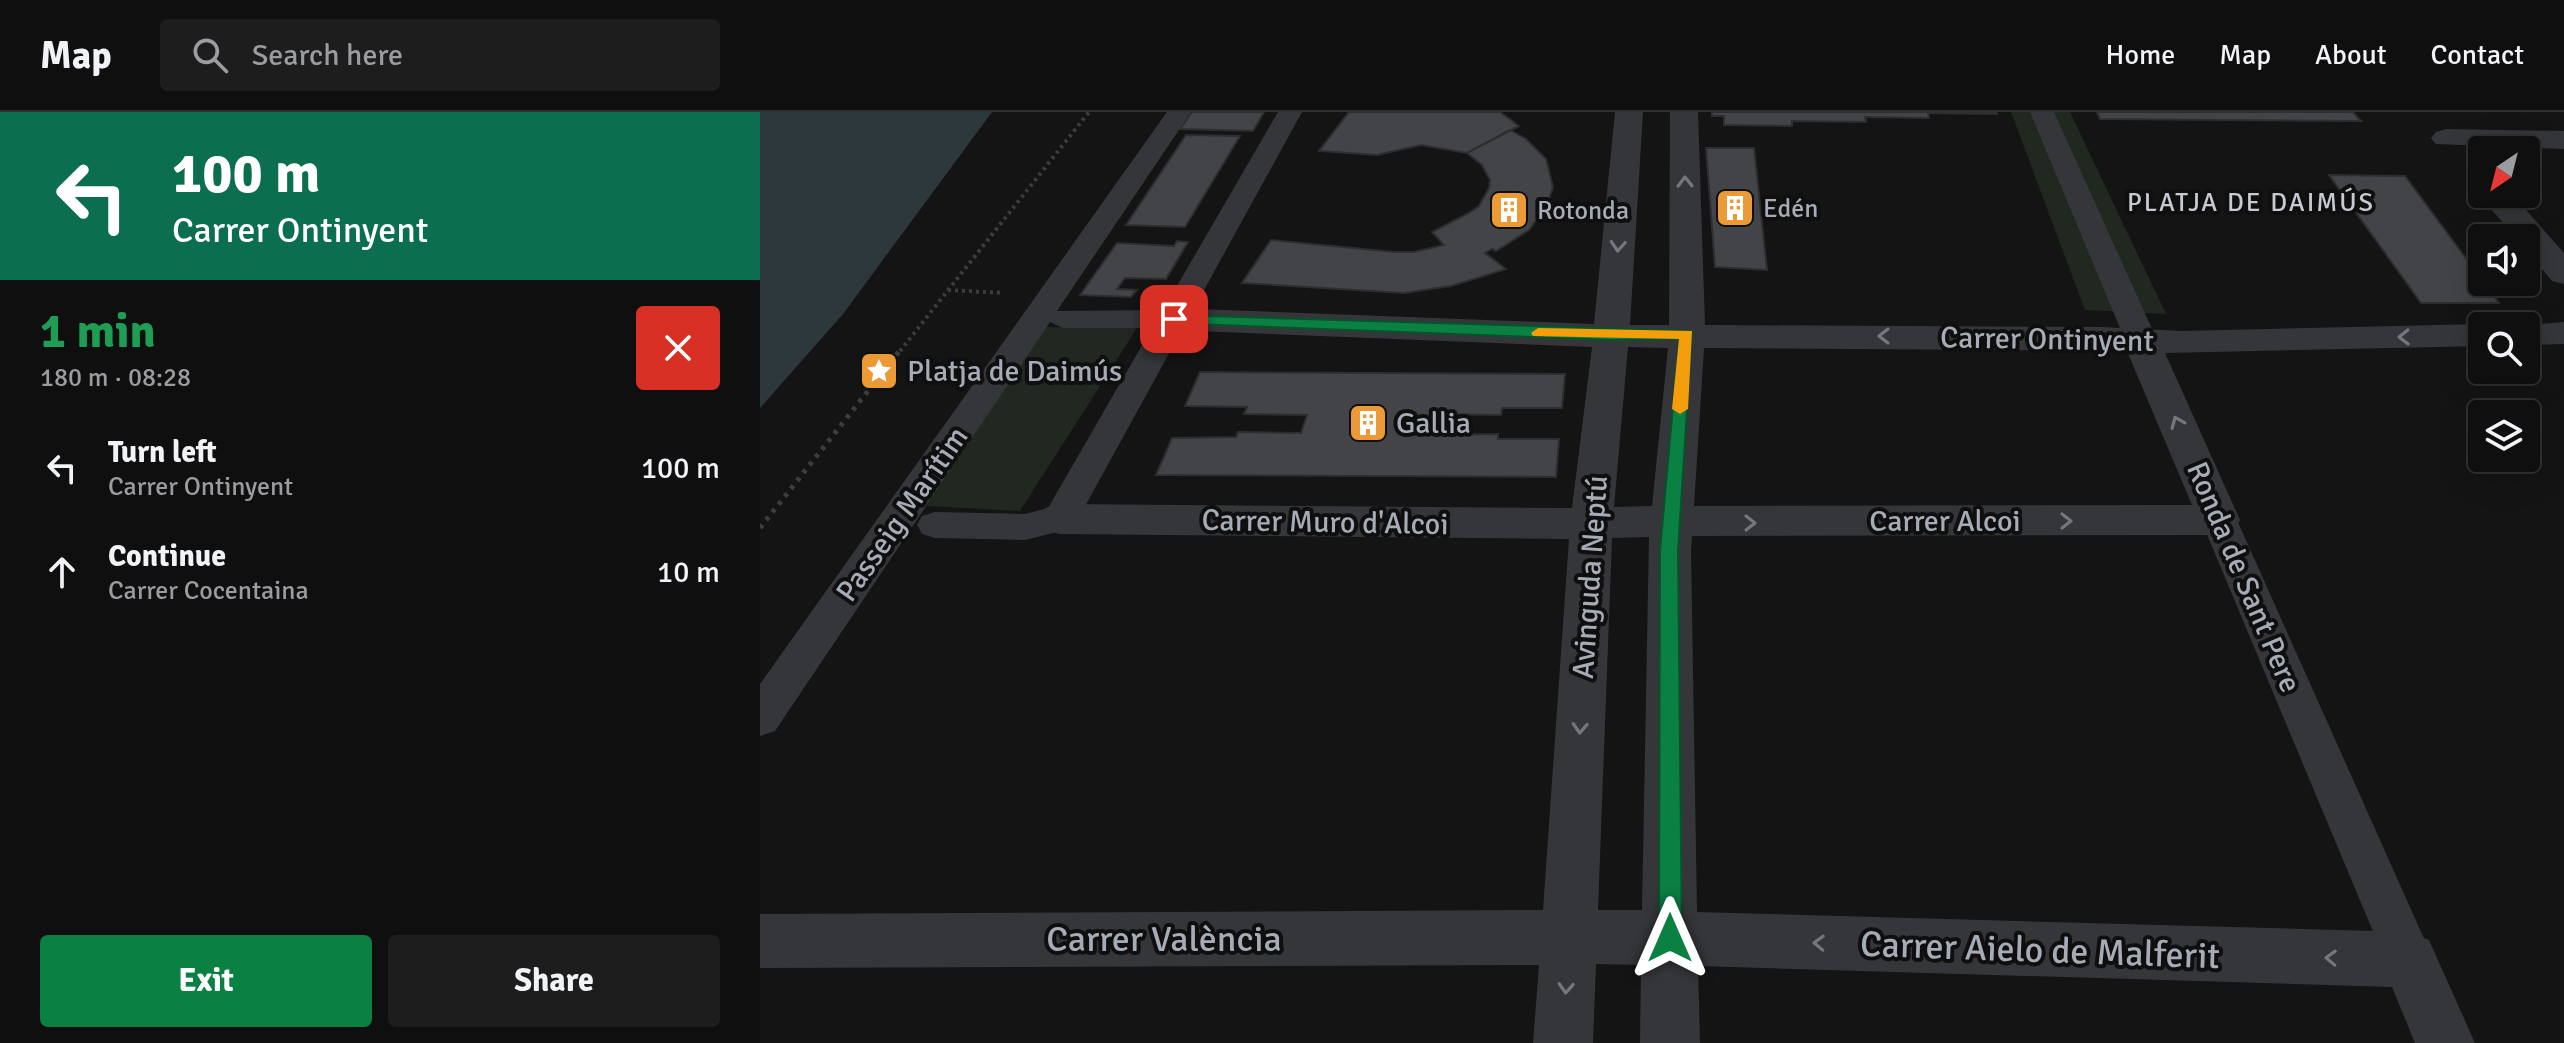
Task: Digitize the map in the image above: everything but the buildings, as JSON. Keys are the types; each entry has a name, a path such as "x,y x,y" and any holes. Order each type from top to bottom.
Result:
{"street":[{"name":"Passeig Marítim","path":"760,718 1179,112"},
{"path":"1060,519 1290,112"},
{"name":"Avinguda Neptú","path":"1563,1043 1591,524 1611,336 1629,112"},
{"path":"1670,1043 1669,551 1687,335 1684,112"},
{"name":"Ronda de Sant Pere","path":"2042,112 2445,1043"},
{"path":"2468,163 2438,130 2514,136"},
{"path":"2540,138 2564,140"},
{"path":"2507,208 2564,274"},
{"path":"1063,319 1171,319"},
{"name":"Carrer Ontinyent","path":"1171,319 1611,336 2141,340 2468,335"},
{"path":"2540,334 2564,333"},
{"name":"Passeig Marítim","path":"935,525 1025,527 1060,519"},
{"name":"Carrer Muro d'Alcoi","path":"1060,519 1591,524 1672,521"},
{"name":"Carrer Alcoi","path":"1672,521 2219,520"},
{"name":"Carrer Aielo de Malferit","path":"1670,938 2409,960"},
{"name":"Carrer València","path":"760,941 1670,938"}],"path":[{"path":"760,528 1089,112"},
{"path":"948,290 1017,293"}],"shaded area":[{"path":"760,112 992,112 843,314 760,408"},
{"path":"2011,112 2070,112 2166,314 2085,310"},
{"path":"1044,327 1137,328 1020,511 927,506"}],"slow traffic":[{"path":"1538,333 1687,335 1680,409"}],"place":[{"name":"Edén","path":"1735,208"},
{"name":"Rotonda","path":"1509,210"},
{"name":"Platja de Daimús","path":"879,371"},
{"name":"Gallia","path":"1368,423"}],"district":[{"name":"PLATJA DE DAIMÚS","path":"2251,202"}],"route":[{"path":"1174,319 1611,336 1687,335 1669,551 1670,938"}]}
